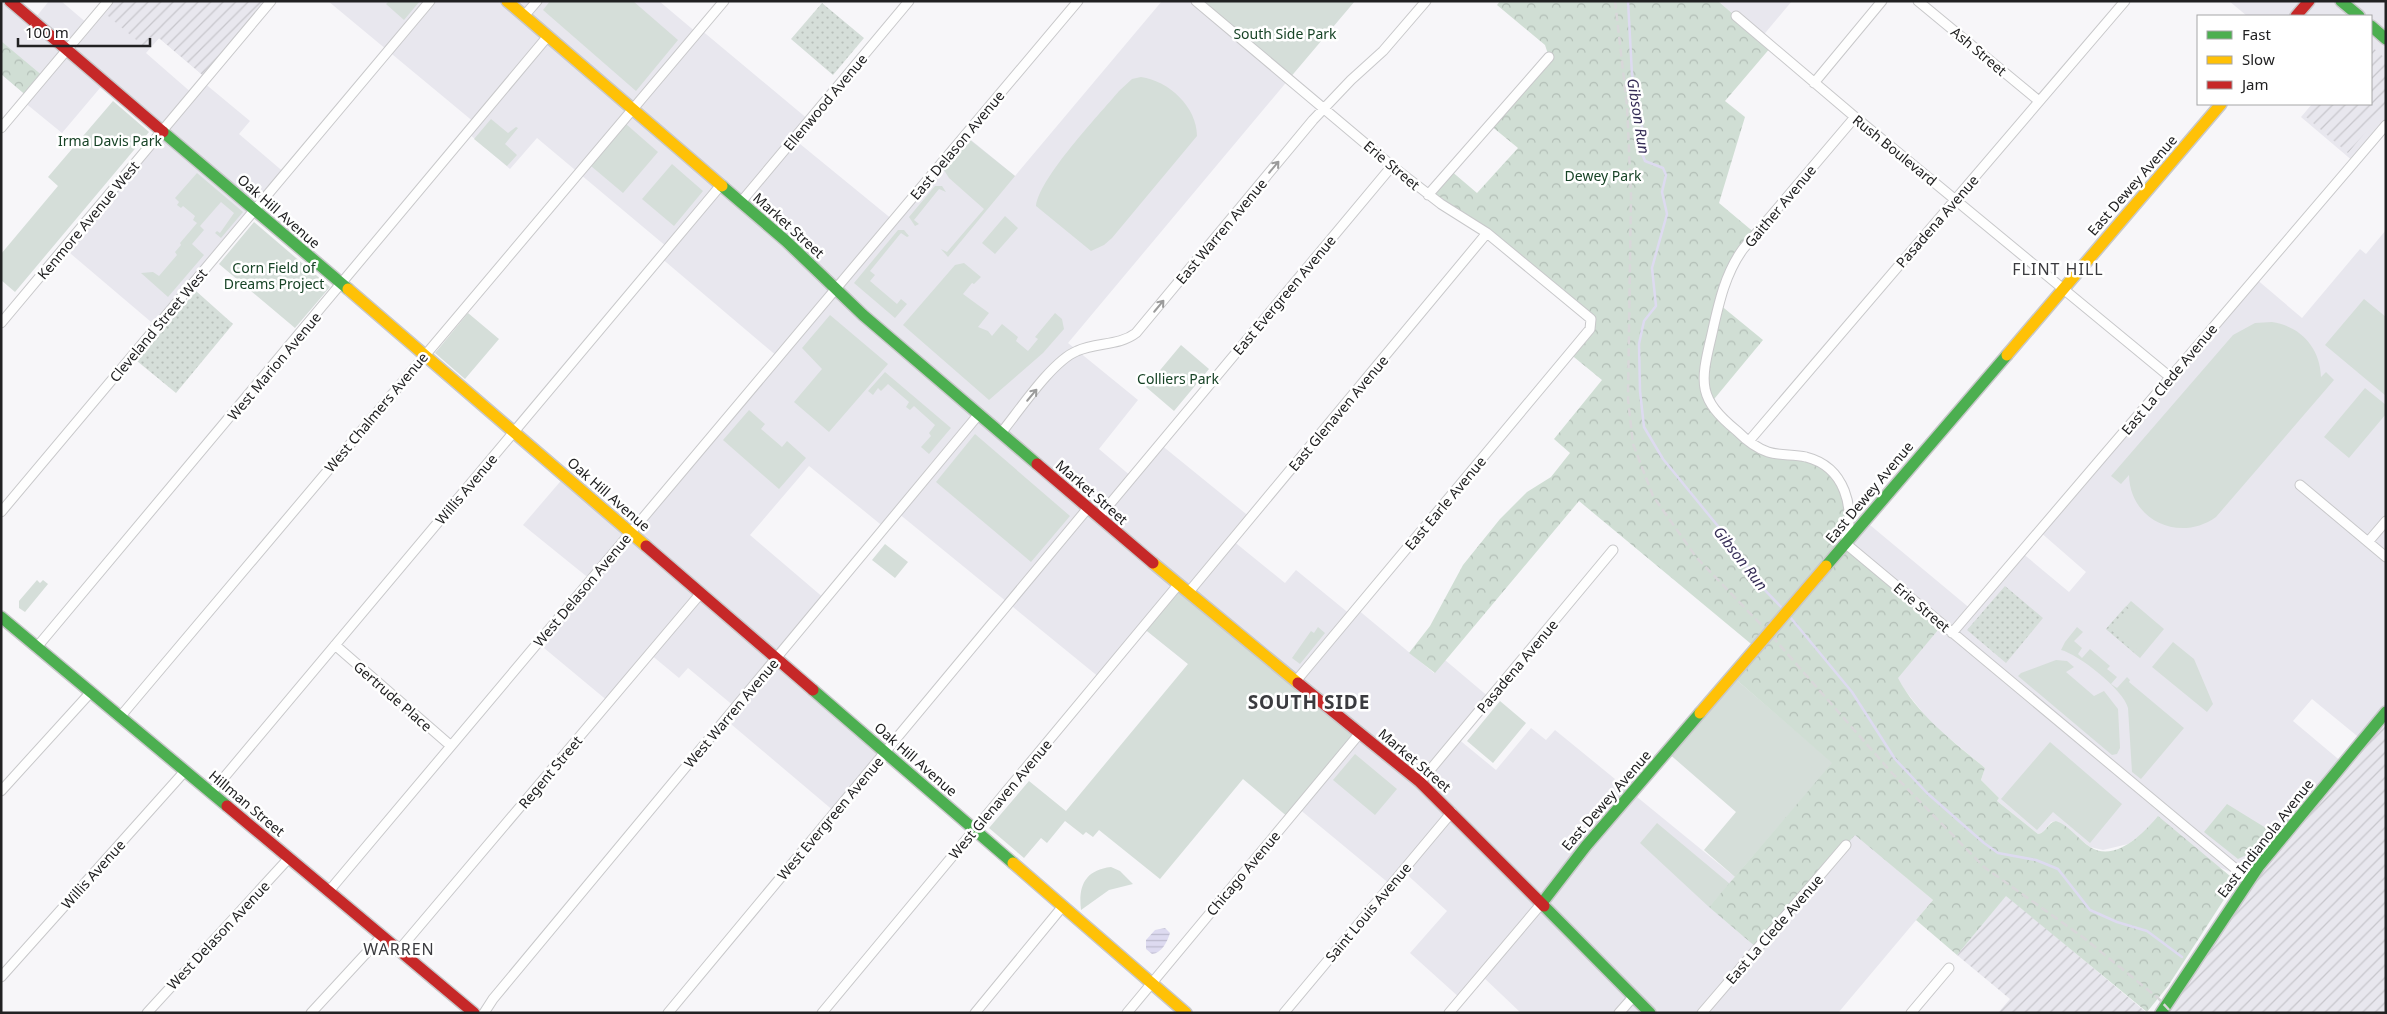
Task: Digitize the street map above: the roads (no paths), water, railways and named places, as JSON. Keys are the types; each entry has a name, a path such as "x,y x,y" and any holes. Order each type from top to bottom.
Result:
{"street":[{"name":"Oak Hill Avenue","path":"10,1 514,431 1186,1013"},
{"path":"1,128 108,1"},
{"name":"Kenmore Avenue West","path":"1,323 271,1"},
{"name":"Cleveland Street West","path":"1,512 430,1"},
{"name":"Market Street","path":"507,1 786,241 863,315 1178,585 1420,782 1452,812 1650,1013"},
{"path":"524,16 537,1"},
{"name":"West Chalmers Avenue","path":"120,717 724,1"},
{"name":"Ellenwood Avenue","path":"741,202 909,1"},
{"name":"East Delason Avenue","path":"836,289 1078,1"},
{"name":"Erie Street","path":"1196,1 1392,166 1428,195 1487,232 1587,315 1592,323"},
{"name":"East Warren Avenue","path":"1001,433 1053,370 1069,355 1082,349 1124,341 1136,333 1324,109 1382,51 1426,1"},
{"path":"1814,83 1882,1"},
{"name":"Ash Street","path":"1918,1 2039,101"},
{"path":"2297,15 2309,1"},
{"path":"2341,1 2358,15"},
{"name":"Pasadena Avenue","path":"1749,441 2123,2"},
{"name":"Rush Boulevard","path":"1736,16 2170,378"},
{"path":"2372,27 2386,38"},
{"name":"West Marion Avenue","path":"37,648 548,36"},
{"path":"1428,195 1549,57"},
{"name":"East Dewey Avenue","path":"1542,903 1586,846 2220,105"},
{"name":"Gaither Avenue","path":"1749,441 1714,411 1704,389 1704,367 1727,278 1738,256 1855,117"},
{"name":"East La Clede Avenue","path":"1952,633 2386,125"},
{"name":"East Evergreen Avenue","path":"1099,517 1392,166"},
{"name":"Willis Avenue","path":"211,793 720,185"},
{"name":"East Glenaven Avenue","path":"1188,593 1487,232"},
{"name":"West Delason Avenue","path":"329,891 836,289"},
{"name":"East Earle Avenue","path":"1296,681 1590,329 1592,323"},
{"name":"West Warren Avenue","path":"484,1013 500,991 979,414"},
{"path":"1749,441 1769,453 1808,458 1832,472 1844,489 1849,507 1850,524 1845,543"},
{"path":"2300,485 2386,556"},
{"name":"West Evergreen Avenue","path":"668,1013 1088,508"},
{"path":"2368,542 2386,521"},
{"name":"Erie Street","path":"1845,543 2249,880"},
{"name":"Pasadena Avenue","path":"1420,782 1613,550"},
{"name":"West Glenaven Avenue","path":"822,1013 1178,585"},
{"name":"Regent Street","path":"399,950 701,593"},
{"name":"Hillman Street","path":"1,617 474,1013"},
{"name":"Gertrude Place","path":"334,645 451,746"},
{"path":"1,791 91,692"},
{"name":"East Indianola Avenue","path":"2161,1013 2249,880 2386,712"},
{"name":"Chicago Avenue","path":"1127,1013 1360,733"},
{"name":"Willis Avenue","path":"1,977 186,771"},
{"name":"Saint Louis Avenue","path":"1284,1013 1452,812"},
{"name":"East La Clede Avenue","path":"1702,1013 1846,845"},
{"name":"West Delason Avenue","path":"147,1013 289,858"},
{"path":"1449,1013 1542,903"},
{"path":"975,1013 1063,906"},
{"path":"311,1013 382,936"},
{"path":"1911,1013 1949,968"},
{"path":"1619,1013 1634,996"}],"waterway":[{"name":"Gibson Run","path":"1628,1 1632,74 1642,127 1641,151 1645,161 1663,168 1666,175 1662,192 1667,214 1652,268 1656,306 1644,321 1639,344 1640,391 1644,427 1663,459 1726,536 1760,585 1783,609"},
{"name":"Gibson Run","path":"1790,617 1852,692 1895,759 1927,793 1984,843 1998,853 2036,860 2058,869 2090,910 2117,922 2147,931 2182,957"}],"railway":[{"path":"1615,1 1627,105 1631,195 1628,399 1633,444 1653,496 1696,557 1769,633 1892,773 1984,867 2084,938 2158,998 2172,1013"}],"district":[{"name":"FLINT HILL","path":"2058,269"},
{"name":"SOUTH SIDE","path":"1309,702"},
{"name":"WARREN","path":"399,949"}],"park label":[{"name":"South Side Park","path":"1285,33"},
{"name":"Irma Davis Park","path":"110,140"},
{"name":"Dewey Park","path":"1603,175"},
{"name":"Corn Field of Dreams Project","path":"274,276"},
{"name":"Colliers Park","path":"1178,378"}]}
